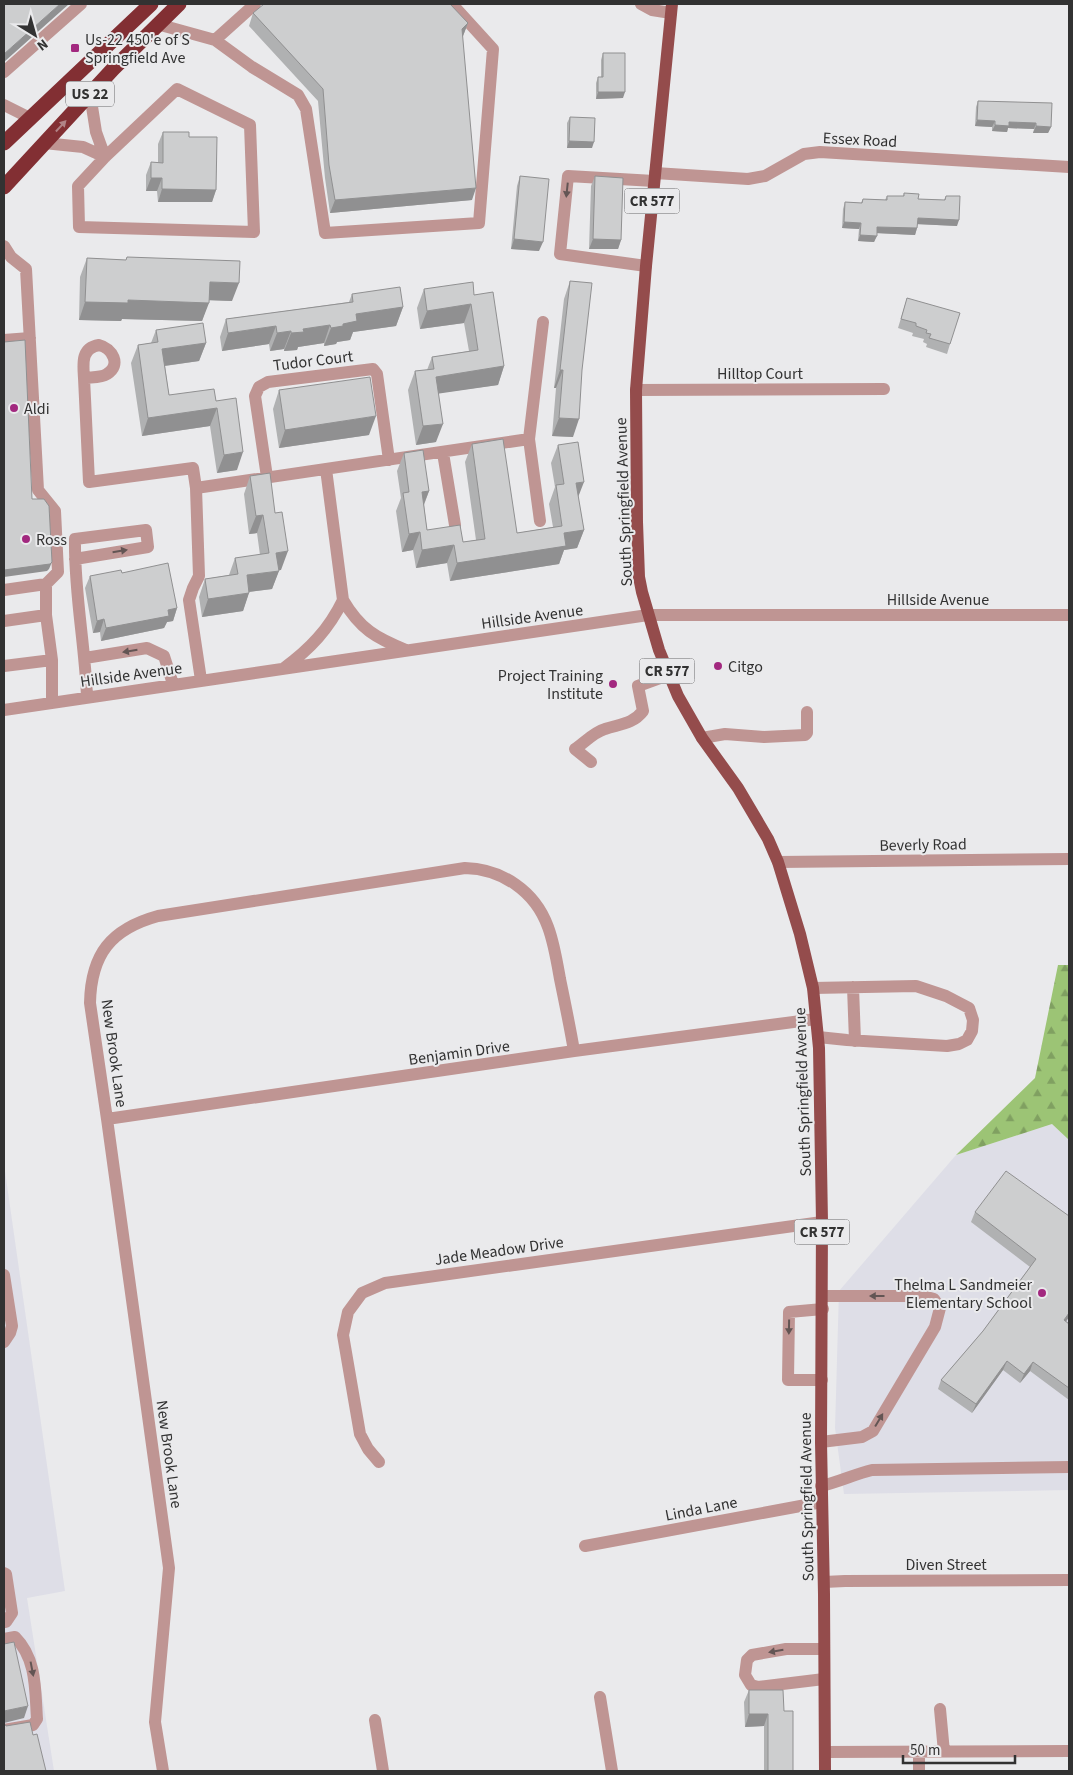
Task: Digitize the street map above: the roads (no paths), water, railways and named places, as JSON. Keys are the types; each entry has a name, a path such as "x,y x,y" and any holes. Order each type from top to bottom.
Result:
{"highway":[{"name":"US 22","path":"4,143 151,4"},
{"name":"US 22","path":"4,187 90,94 179,4"}],"main road":[{"name":"South Springfield Avenue","path":"671,8 636,390 637,549 639,577 648,615 668,675 702,738 738,788 768,839 778,862 800,934 813,988 818,1037 822,1222 821,1486 824,1582 825,1771"}],"street":[{"path":"4,72 81,4"},
{"path":"215,40 255,4"},
{"path":"158,24 215,40 252,67 298,95 306,109 325,234 479,223 493,49 452,4"},
{"path":"641,4 652,10 671,8"},
{"path":"177,89 250,126 254,232 79,227 78,186 105,157 177,89"},
{"path":"90,94 96,132 105,157"},
{"path":"4,105 30,118"},
{"path":"44,143 83,147 105,157"},
{"name":"Essex Road","path":"646,266 560,254 568,176 748,179 765,176 804,154 820,152 1069,166"},
{"path":"4,246 7,262 26,269 38,490 55,511 58,572 46,584 4,590"},
{"path":"540,521 530,439 543,322"},
{"path":"4,340 30,338"},
{"name":"Tudor Court","path":"267,477 255,396 259,387 268,382 373,369 376,374 389,460"},
{"path":"84,378 89,482 193,468 196,488 199,576 192,588 190,600 201,680"},
{"name":"Hilltop Court","path":"636,390 884,389"},
{"path":"196,488 530,439"},
{"path":"443,453 455,525"},
{"path":"326,469 343,600 362,627 376,637 409,651"},
{"path":"75,559 148,547 146,530 75,539 75,559 87,697"},
{"path":"46,584 46,615 52,660 52,702"},
{"path":"282,669 301,655 321,636 343,600"},
{"path":"4,621 46,615"},
{"name":"Hillside Avenue","path":"4,710 648,615 1069,615"},
{"path":"85,658 147,648 164,656 173,684"},
{"path":"4,666 52,660"},
{"path":"591,762 575,749 603,729 624,725 638,717 643,711 638,686 668,675"},
{"path":"702,738 725,734 764,737 805,735 807,733 807,712"},
{"name":"Beverly Road","path":"778,862 1069,859"},
{"name":"New Brook Lane","path":"163,1771 155,1722 169,1568 108,1119 90,1003 90,984 100,954 109,942 140,920 465,868 482,868 510,880 525,892 538,908 548,925 574,1051"},
{"path":"813,988 916,986 960,1002 969,1008 974,1020 972,1031 967,1040 959,1044 947,1046 818,1037"},
{"path":"853,987 855,1041"},
{"name":"Benjamin Drive","path":"108,1119 574,1051 816,1019"},
{"name":"Jade Meadow Drive","path":"379,1462 368,1449 360,1434 343,1335 348,1312 362,1293 385,1283 822,1222"},
{"path":"4,1276 12,1326 4,1342"},
{"path":"821,1442 862,1437 873,1431 935,1327 940,1308 934,1299 923,1296 823,1302 789,1312 788,1380 822,1380"},
{"path":"821,1486 872,1470 1069,1468"},
{"name":"Linda Lane","path":"585,1546 822,1502"},
{"path":"4,1573 6,1574 8,1618 16,1624 19,1641"},
{"name":"Diven Street","path":"824,1582 1069,1580"},
{"path":"4,1639 15,1637 24,1646 32,1664 37,1719 33,1725 4,1730"},
{"path":"824,1649 786,1650 752,1655 747,1660 745,1675 750,1685 758,1687 824,1679"},
{"path":"600,1697 612,1771"},
{"path":"940,1709 944,1752"},
{"path":"375,1720 383,1771"},
{"path":"824,1752 1069,1751"},
{"path":"919,1752 919,1771"}],"place":[{"name":"Us-22 450'e of S Springfield Ave","path":"75,48"},
{"name":"Aldi","path":"14,408"},
{"name":"Ross","path":"26,539"},
{"name":"Citgo","path":"718,666"},
{"name":"Project Training Institute","path":"613,684"},
{"name":"Thelma L Sandmeier Elementary School","path":"1042,1293"}]}
